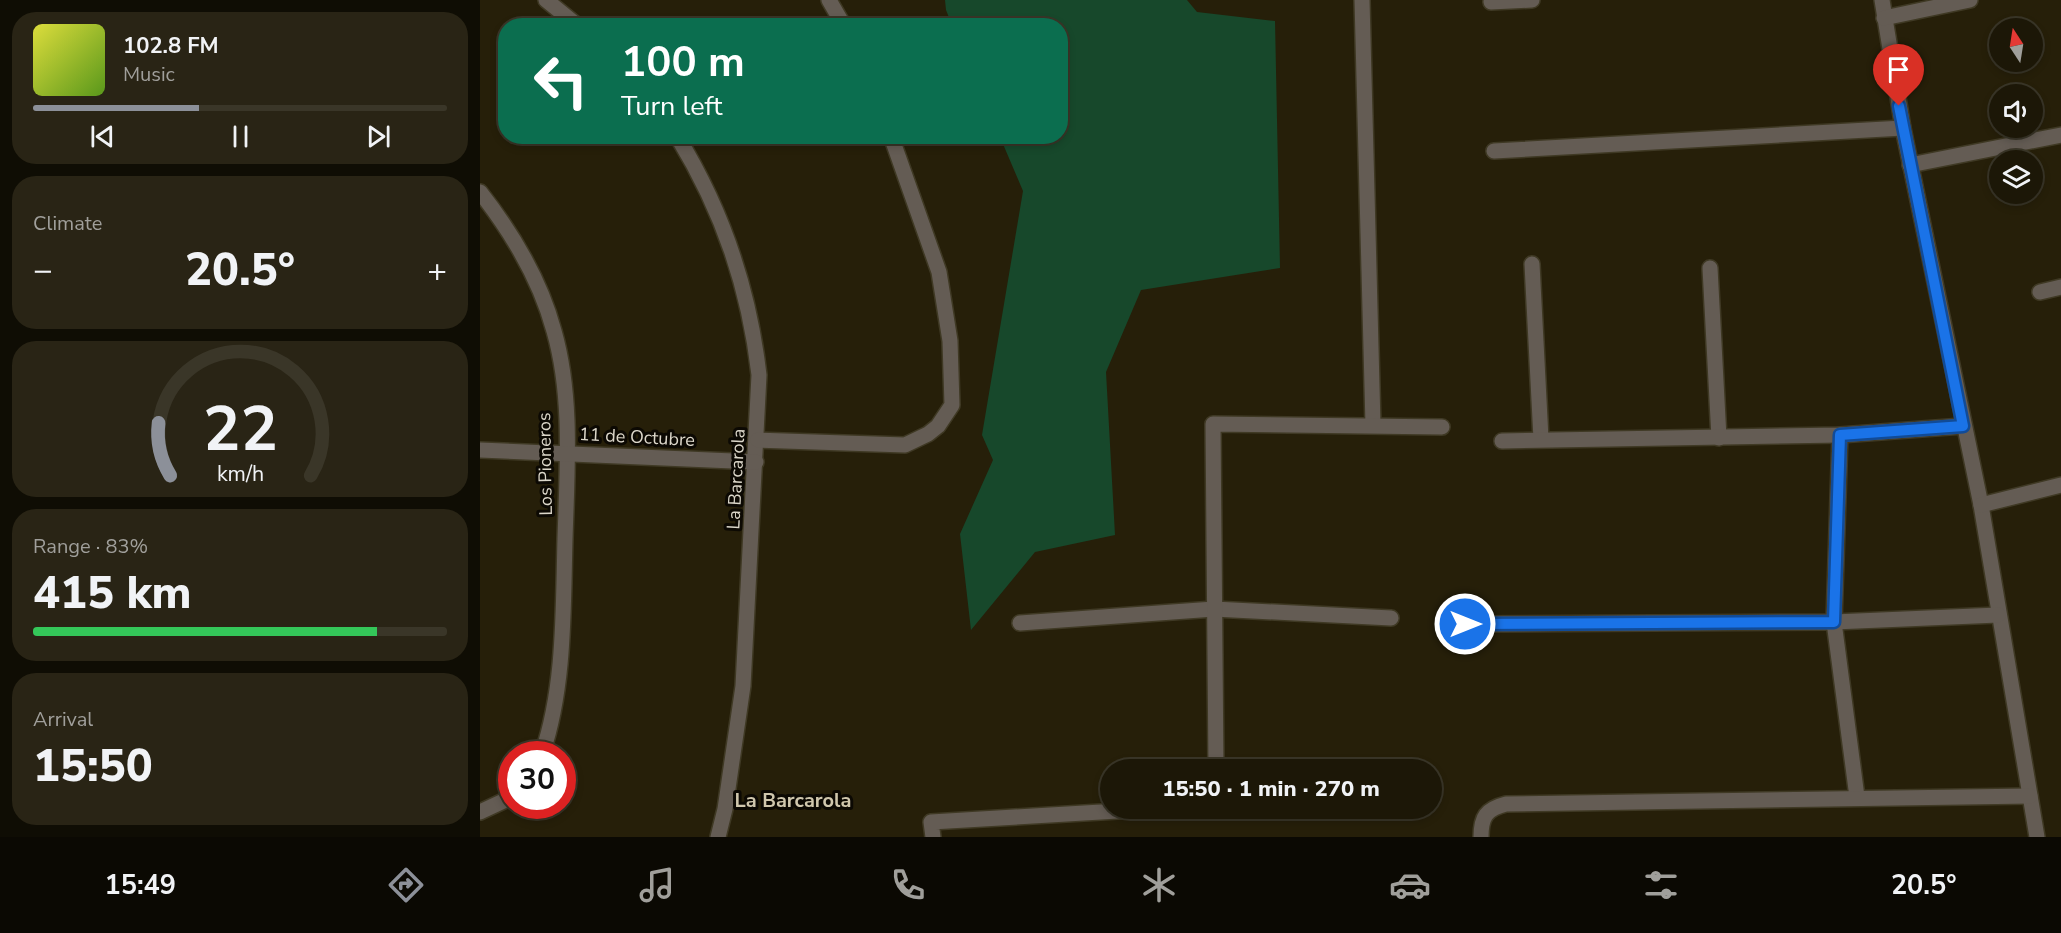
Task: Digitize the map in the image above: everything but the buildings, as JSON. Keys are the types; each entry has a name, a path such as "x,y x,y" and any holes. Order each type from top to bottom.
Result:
{"street":[{"path":"546,0 568,18"},
{"path":"829,0 839,18"},
{"path":"1362,0 1373,425"},
{"path":"1491,2 1532,0"},
{"path":"1882,0 1910,165 1981,505 2037,837"},
{"path":"1884,18 1971,0"},
{"path":"1494,151 1903,128"},
{"path":"1910,165 2061,135"},
{"name":"La Barcarola","path":"680,144 715,207 745,289 759,375 758,440 743,686 725,809 718,837"},
{"path":"758,440 905,445 928,434 938,426 952,405 950,341 939,272 894,144"},
{"name":"Los Pioneros","path":"480,192 516,243 545,301 562,364 568,453 563,596 557,682 545,741"},
{"path":"1532,264 1541,439"},
{"path":"1710,268 1719,438"},
{"path":"2040,292 2061,287"},
{"path":"1216,759 1213,424 1442,427"},
{"path":"1502,441 1840,435 1963,426"},
{"path":"1840,435 1834,622 1857,797"},
{"name":"11 de Octubre","path":"480,450 756,462"},
{"path":"1981,505 2061,485"},
{"path":"1020,623 1214,609 1391,618"},
{"path":"1465,624 1834,622 1998,615"},
{"path":"1481,837 1480,822 1484,815 1506,804 2030,796"},
{"path":"480,812 498,804"},
{"path":"933,837 931,822 1100,812"}],"green space":[{"path":"945,0 1187,0 1197,12 1275,21 1280,268 1141,290 1106,372 1115,535 1035,552 971,630 960,534 993,460 982,435 1023,191 1003,144 1068,144 1068,18 949,18"}],"district":[{"name":"La Barcarola","path":"793,800"}],"route":[{"path":"1465,624 1834,622 1840,435 1963,426 1899,106"}]}
